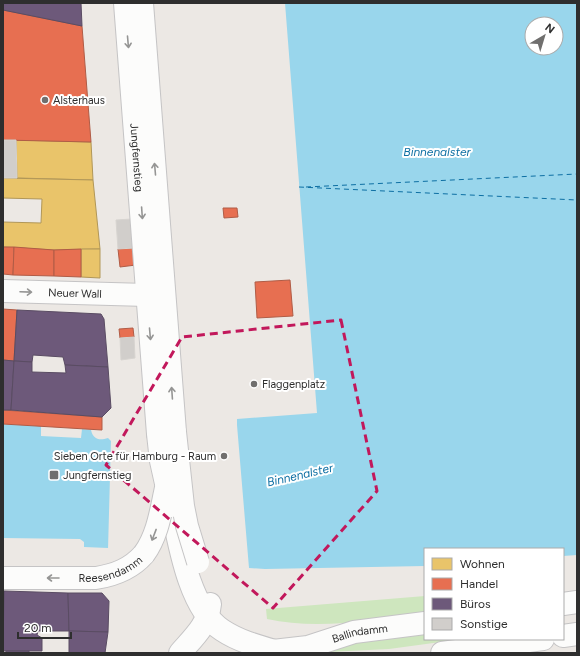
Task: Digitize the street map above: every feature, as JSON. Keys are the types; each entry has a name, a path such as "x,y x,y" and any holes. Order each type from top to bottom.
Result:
{"street":[{"name":"Jungfernstieg","path":"125,3 147,295 167,433 187,526 190,561"},
{"name":"Jungfernstieg","path":"142,3 167,433 161,461 166,488 190,561 209,594 210,604 204,623"},
{"name":"Neuer Wall","path":"3,291 147,295"},
{"name":"Reesendamm","path":"3,578 96,578 124,570 135,563 144,554 151,543 156,532 166,488"},
{"path":"564,604 577,602"},
{"name":"Ballindamm","path":"204,623 222,630 251,645 277,652 308,647 354,632 424,623"},
{"path":"180,653 204,623"},
{"path":"564,636 577,634"},
{"path":"442,653 536,640"}],"highlighted area":[{"path":"341,320 377,491 273,608 106,465 182,337"}],"green space":[{"path":"424,596 424,614 346,623 305,624 267,619 266,609"},
{"path":"424,631 424,640 456,640 389,649 328,652 344,642"}],"water":[{"name":"Binnenalster","path":"285,3 577,3 577,555 564,556 564,548 424,548 424,566 265,569 108,548 84,547 84,542 80,539 3,538 3,424 41,426 41,436 81,438 82,429 91,430 95,437 102,439 108,438 112,442 237,429 237,419 317,413"}],"pier":[{"path":"235,425 237,425 249,568 108,550 111,439 235,427"}],"building: Wohnen":[{"path":"16,140 91,142 93,180 17,178"},
{"path":"3,178 93,180 100,249 54,250 3,247 3,222 41,223 42,199 3,198"},
{"path":"81,249 100,249 100,278 81,277"}],"building: Handel":[{"name":"Alsterhaus","path":"3,10 82,26 91,142 3,140"},
{"path":"223,208 237,208 238,217 224,218"},
{"path":"3,247 14,247 13,275 3,274"},
{"path":"14,247 54,250 54,276 13,275"},
{"path":"134,248 136,265 120,267 118,249"},
{"path":"81,249 81,277 54,276 54,250"},
{"path":"290,280 293,316 257,318 255,282"},
{"path":"3,309 17,310 14,361 3,360"},
{"path":"133,328 134,337 120,338 119,329"},
{"path":"3,410 102,417 102,430 3,424"}],"building: Büros":[{"path":"3,3 81,3 82,26 3,10"},
{"path":"17,310 101,314 104,319 108,367 65,365 63,357 33,355 32,362 14,361"},
{"path":"3,360 14,361 11,410 3,410"},
{"path":"14,361 32,362 32,372 66,373 65,365 108,367 111,408 102,417 11,410"},
{"path":"4,591 68,593 69,631 38,631 37,635 42,638 42,651 3,651"},
{"path":"68,593 102,593 109,601 108,632 69,631"},
{"path":"69,631 108,632 105,653 69,653"},
{"path":"6,651 29,651 29,653 6,653"}],"building: Sonstige":[{"path":"3,140 16,140 17,178 3,178"},
{"path":"132,219 134,248 118,249 116,220"},
{"path":"134,337 135,358 121,360 120,338"}],"ferry route":[{"path":"306,187 577,174"},
{"path":"299,187 577,200"}],"place":[{"name":"Alsterhaus","path":"45,100"},
{"name":"Flaggenplatz","path":"254,384"},
{"name":"Sieben Orte für Hamburg - Raum","path":"224,456"},
{"name":"Jungfernstieg","path":"54,475"}]}
